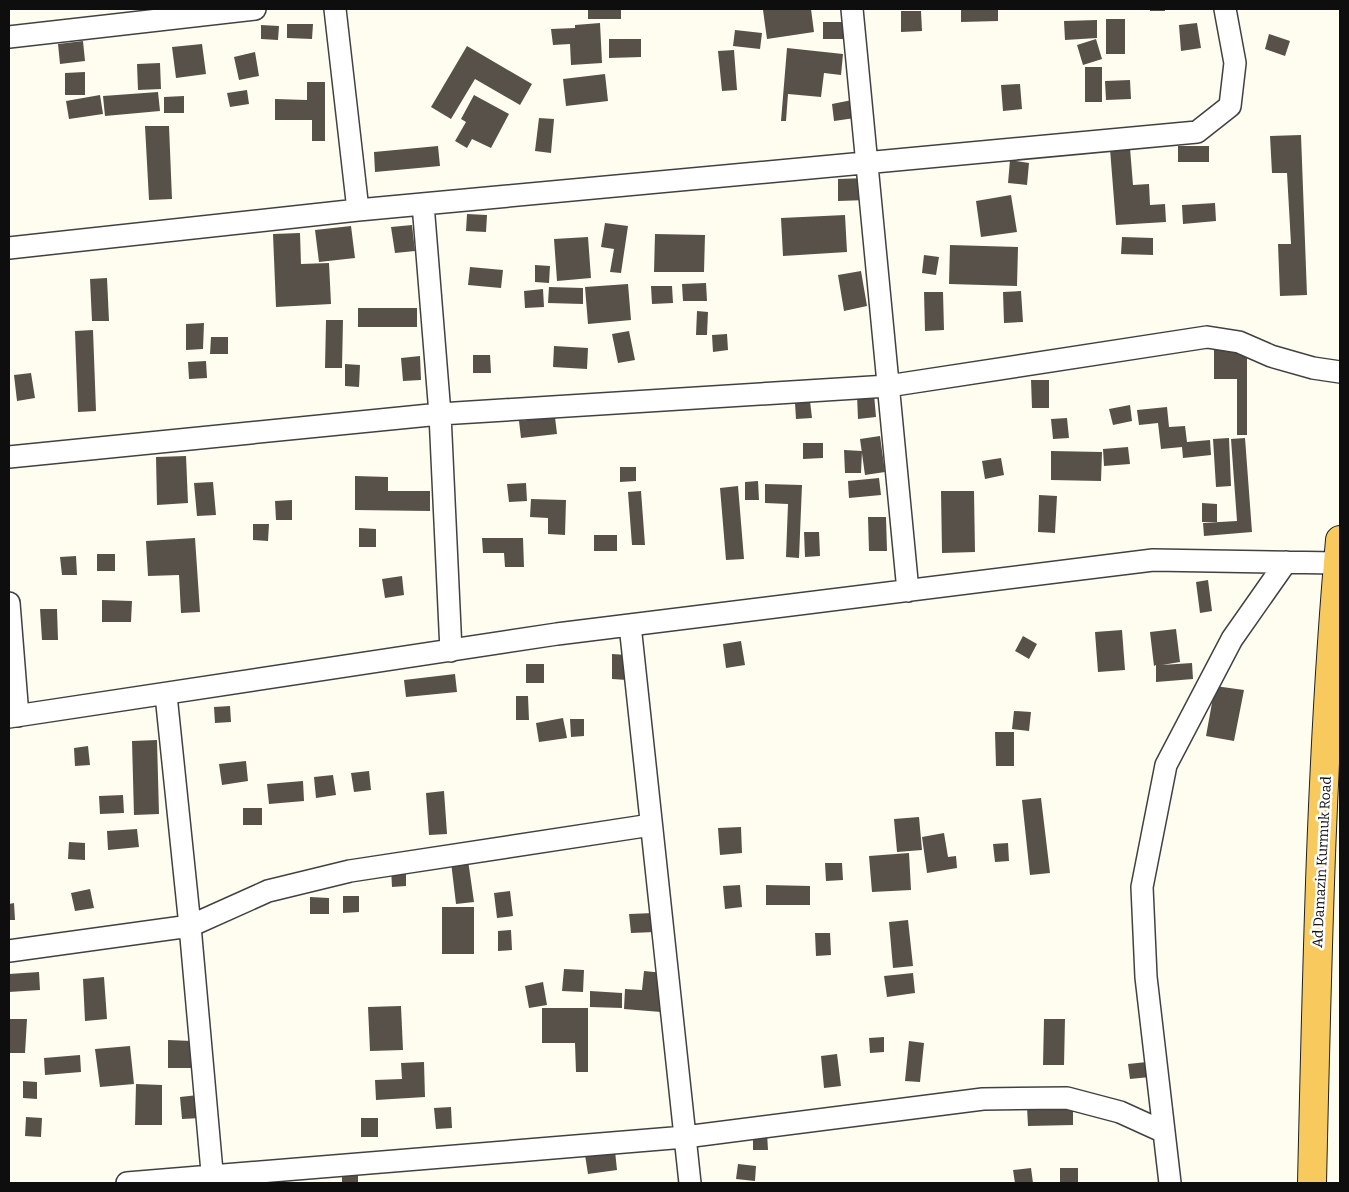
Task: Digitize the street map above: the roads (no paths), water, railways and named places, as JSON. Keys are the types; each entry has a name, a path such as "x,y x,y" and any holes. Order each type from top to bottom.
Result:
{"highway":[{"name":"Ad Damazin Kurmuk Road","path":"1312,1183 1319,914 1332,819 1333,617 1339,552"}],"street":[{"path":"9,36 255,9"},
{"path":"335,9 358,210"},
{"path":"852,9 908,591"},
{"path":"9,248 358,210 1197,132 1230,106 1234,64 1225,9"},
{"path":"423,204 440,414 451,651"},
{"path":"9,457 440,414 888,386 1207,337 1239,342 1271,356 1313,368 1340,372"},
{"path":"9,604 14,717 557,634 1153,560 1286,562 1339,552"},
{"path":"1170,1183 1146,977 1142,888 1166,765 1232,638 1286,562"},
{"path":"630,625 690,1183"},
{"path":"166,695 190,926 213,1180"},
{"path":"9,951 190,926 268,891 350,871 652,825"},
{"path":"127,1183 213,1180 685,1137 983,1099 1067,1098 1120,1112 1164,1132"}]}
